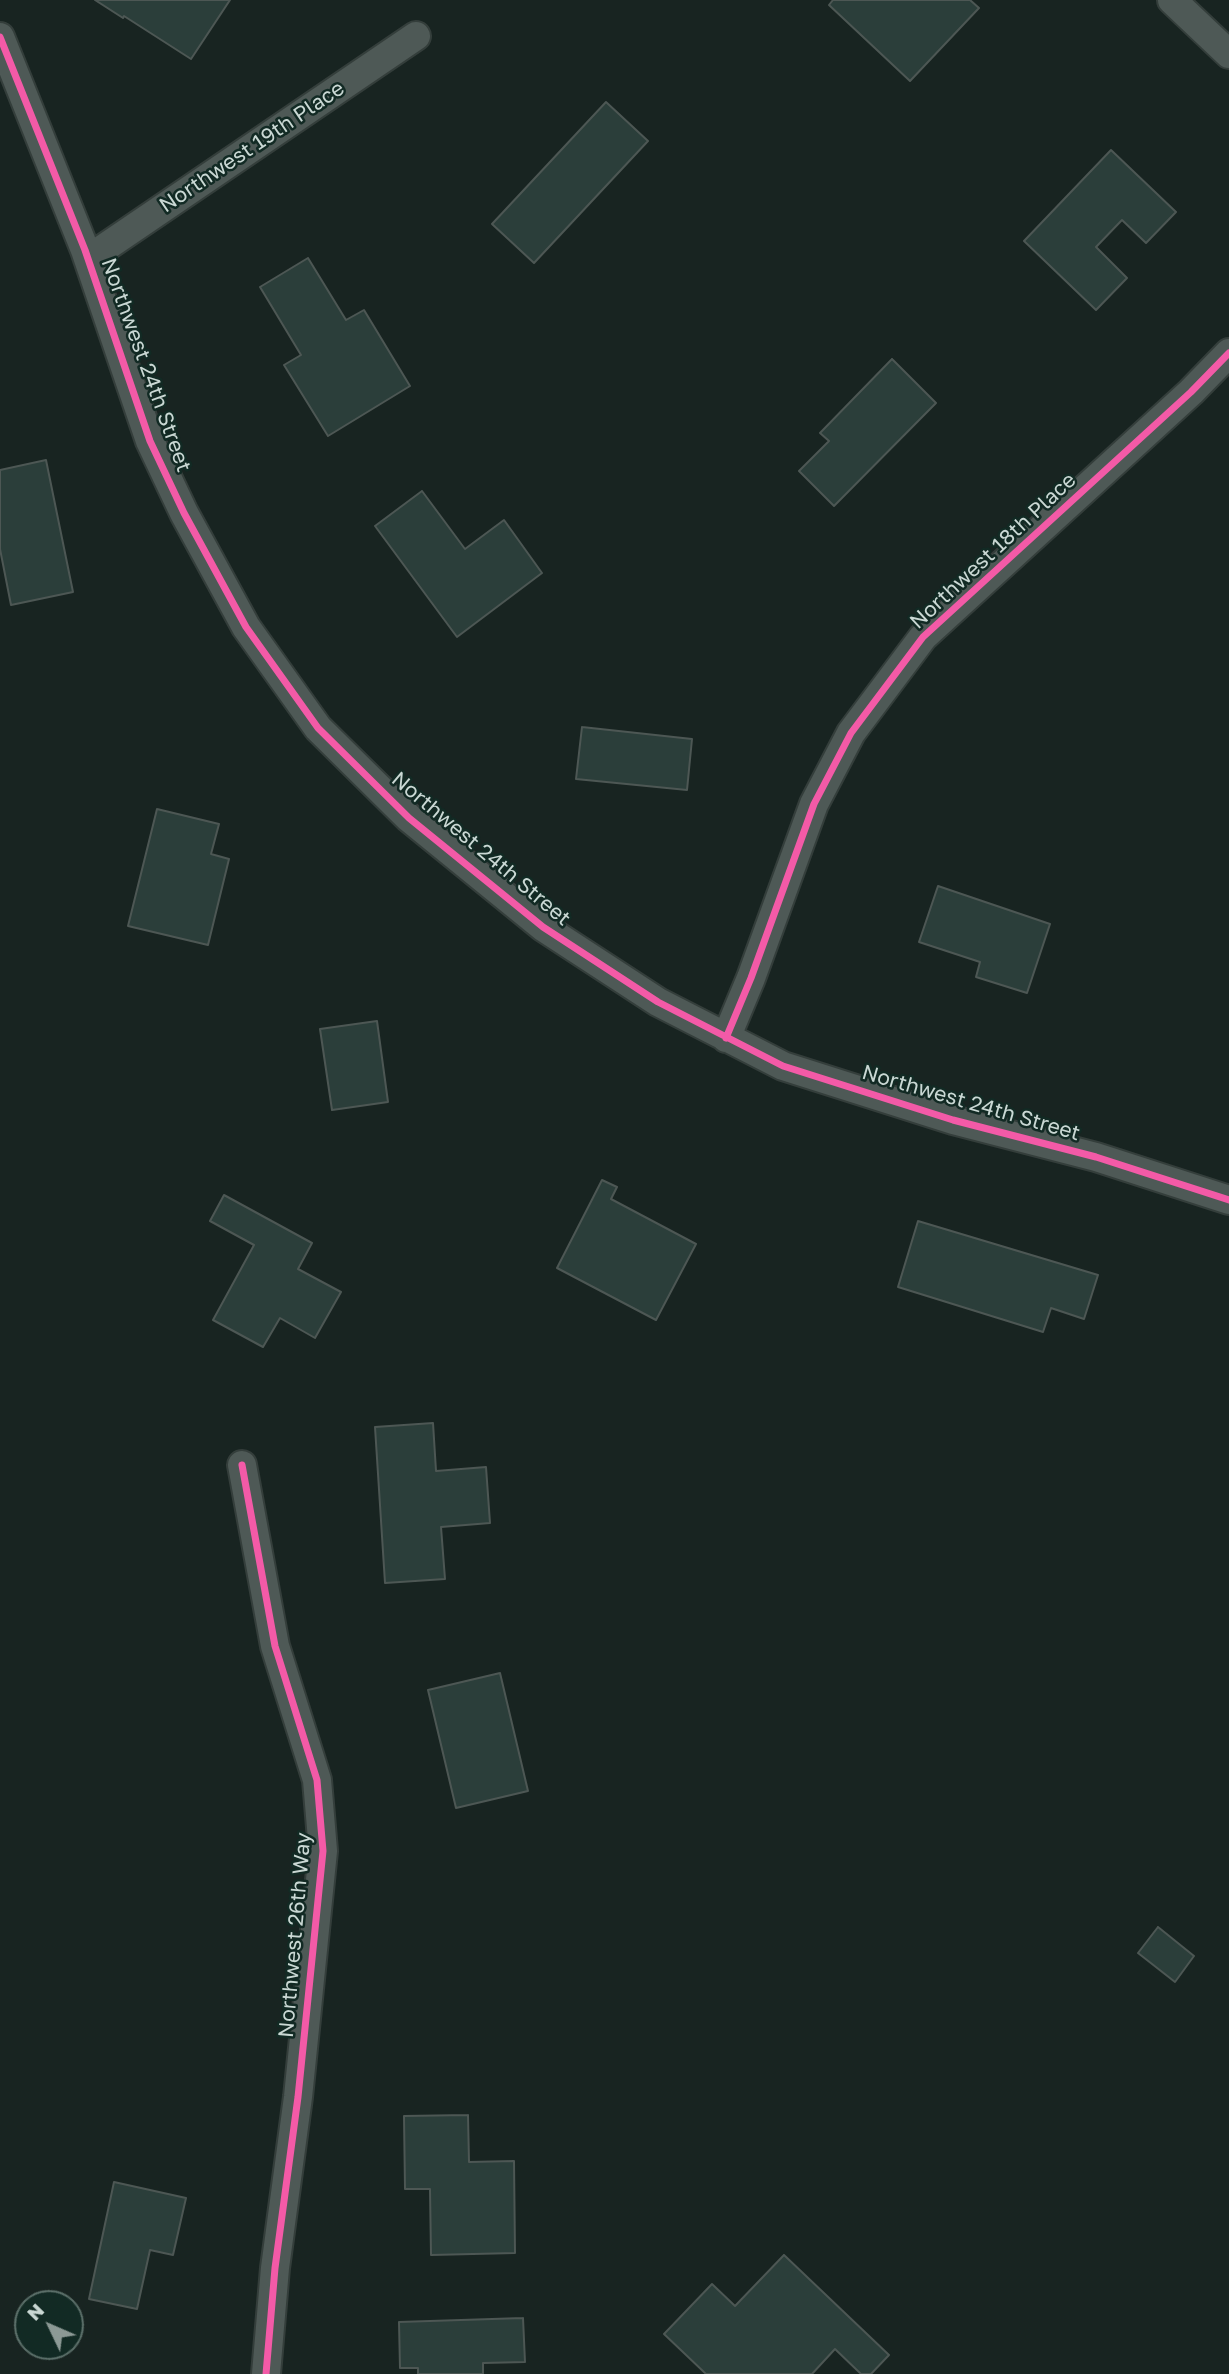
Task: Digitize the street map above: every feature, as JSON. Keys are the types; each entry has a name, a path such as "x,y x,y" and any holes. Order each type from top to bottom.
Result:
{"street":[{"path":"1172,0 1229,54"},
{"name":"Northwest 19th Place","path":"88,259 416,36"},
{"name":"Northwest 24th Street","path":"0,37 88,259 150,440 184,513 246,627 318,728 409,818 543,927 658,1002 783,1066 953,1120 1096,1157 1229,1200"},
{"name":"Northwest 18th Place","path":"726,1038 751,978 814,804 852,733 923,637 1191,392 1229,353"},
{"name":"Northwest 26th Way","path":"242,1465 275,1646 317,1780 323,1851 298,2097 275,2268 266,2374"}],"building":[{"path":"95,0 230,0 191,59"},
{"path":"833,0 970,0 979,8 910,81 829,5"},
{"path":"606,102 648,141 534,263 492,224"},
{"path":"1111,150 1176,212 1146,243 1122,220 1096,247 1127,278 1096,310 1024,241"},
{"path":"308,258 346,320 364,310 410,386 328,436 284,365 301,355 260,287"},
{"path":"892,359 936,403 834,506 799,471 829,441 820,433"},
{"path":"46,460 73,592 11,605 0,549 0,470"},
{"path":"422,491 465,549 504,520 542,573 457,637 375,526"},
{"path":"582,727 692,739 687,790 576,779"},
{"path":"157,809 219,824 211,854 229,859 208,945 128,926"},
{"path":"938,886 1050,924 1027,993 976,977 980,962 919,942"},
{"path":"377,1021 388,1102 332,1110 320,1029"},
{"path":"602,1180 617,1187 611,1199 696,1244 656,1320 557,1268"},
{"path":"224,1195 312,1243 298,1269 341,1292 315,1338 280,1318 263,1347 213,1320 254,1245 210,1221"},
{"path":"918,1221 1098,1275 1084,1319 1051,1308 1043,1332 898,1287"},
{"path":"433,1423 436,1471 486,1467 490,1523 441,1527 445,1579 385,1583 375,1427"},
{"path":"500,1673 528,1791 456,1808 428,1690"},
{"path":"1158,1927 1194,1956 1175,1982 1138,1953"},
{"path":"468,2115 469,2162 514,2161 515,2253 431,2255 430,2189 405,2189 404,2116"},
{"path":"114,2182 186,2198 173,2255 150,2250 137,2309 89,2299"},
{"path":"784,2255 889,2355 871,2374 861,2374 835,2349 812,2374 706,2374 664,2334 712,2284 735,2306"},
{"path":"523,2318 525,2362 483,2363 483,2374 418,2374 418,2368 400,2368 399,2322"}],"cycle path":[{"path":"0,37 85,250 150,441 184,513 246,627 318,728 409,818 543,927 658,1002 783,1066 953,1120 1096,1157 1229,1200"},
{"path":"726,1038 751,978 814,804 851,733 923,637 1191,392 1229,353"},
{"path":"242,1465 275,1646 317,1780 323,1851 298,2097 275,2268 266,2374"}]}
